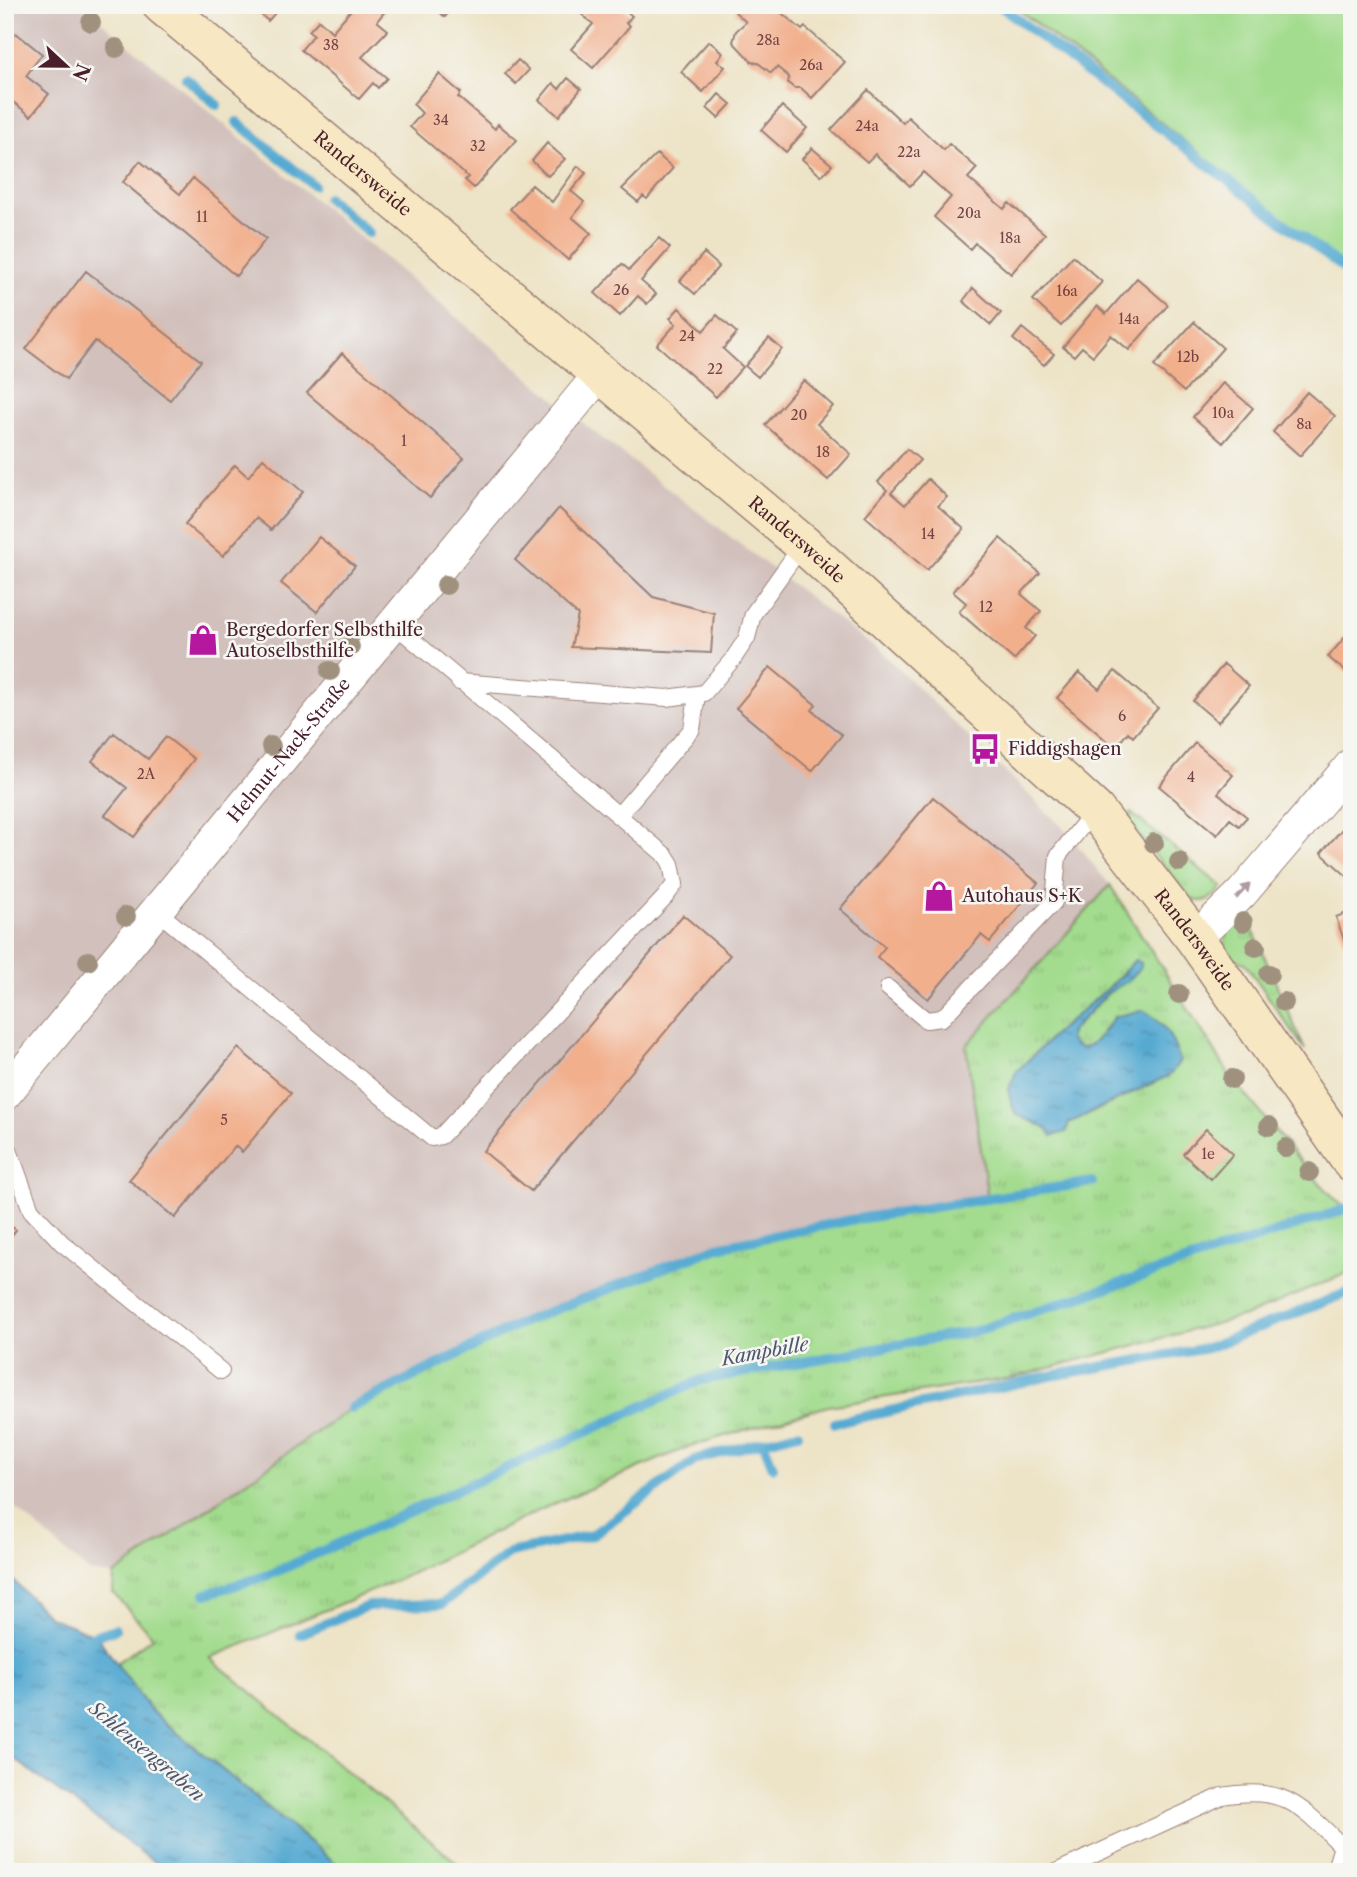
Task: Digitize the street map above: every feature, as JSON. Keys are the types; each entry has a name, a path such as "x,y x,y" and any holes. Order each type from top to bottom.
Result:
{"street":[{"name":"Randersweide","path":"162,5 803,544 1095,810 1195,939 1348,1159"},
{"name":"Helmut-Nack-Straße","path":"5,1094 599,375"},
{"path":"1195,939 1242,893 1352,764"}],"lane":[{"path":"459,682 667,698 697,696 712,687 733,659 747,638 753,614 803,544"},
{"path":"157,911 432,1138 441,1136 675,884 671,864 666,856 394,624"},
{"path":"618,816 692,729 697,696"},
{"path":"888,988 926,1020 942,1018 1054,902 1058,856 1095,810"},
{"path":"5,1139 31,1210 61,1243 221,1371"},
{"path":"1056,1872 1222,1796 1251,1791 1278,1794 1307,1812 1347,1844 1334,1872"}],"shaded area":[{"path":"5,5 81,5 594,432 883,654 1062,827 1110,885 966,1046 988,1199 851,1220 351,1408 114,1575 89,1572 5,1499"}],"green space":[{"path":"1013,5 1352,5 1352,274"},
{"path":"1131,813 1222,887 1219,891 1205,900 1191,899 1136,832 1131,823"},
{"path":"1110,885 1231,1077 1311,1174 1352,1216 1352,1271 1248,1315 1012,1378 828,1406 690,1446 542,1509 400,1579 210,1658 468,1872 346,1872 151,1711 115,1664 153,1637 113,1593 114,1575 351,1408 525,1321 718,1247 851,1220 988,1199 966,1046","holes":["1135,960 1137,972 1108,993 1070,1032 1069,1039 1075,1046 1088,1046 1100,1036 1114,1017 1129,1095 1068,1123 1052,1136 1016,1072"]},
{"path":"1244,910 1305,1050 1245,963 1234,958 1225,947 1225,940 1232,925"}],"water":[{"path":"1135,960 1140,963 1140,968 1129,980 1108,993 1070,1032 1069,1039 1075,1046 1088,1046 1100,1036 1114,1017 1143,1010 1167,1031 1174,1045 1180,1061 1170,1075 1069,1123 1066,1132 1052,1136 1047,1128 1015,1114 1008,1090 1016,1072 1058,1031 1114,983"},
{"name":"Schleusengraben","path":"5,1572 49,1617 96,1635 151,1711 346,1872 168,1872 5,1752"}],"building":[{"path":"250,5 282,5 268,21"},
{"path":"355,5 390,5 377,21 388,30 362,57 387,78 378,88 373,83 359,99 301,50 314,35 309,31 319,20 332,32"},
{"path":"432,5 455,5 445,17"},
{"path":"545,5 559,5 553,12"},
{"path":"587,5 620,5 632,16 626,23 630,26 593,68 571,49 593,24 580,13"},
{"path":"741,5 772,5 802,30 805,27 845,62 812,98 801,88 794,88 788,83 789,77 777,67 771,73 758,63 752,62 733,42 736,31 746,22 735,12"},
{"path":"16,33 42,54 26,76 49,94 31,116 8,98 5,101 5,47"},
{"path":"709,41 723,53 717,61 725,67 703,92 681,72"},
{"path":"518,60 529,70 516,84 505,74"},
{"path":"439,74 461,93 458,97 495,129 498,124 517,140 474,188 465,180 468,177 410,127 422,113 413,104"},
{"path":"568,78 581,89 559,116 539,100 553,83 559,89"},
{"path":"868,90 903,123 908,117 944,150 949,144 977,168 968,178 1004,209 1009,203 1045,234 1011,274 975,243 970,249 934,217 951,197 923,172 910,186 875,154 867,162 831,130"},
{"path":"719,94 731,104 718,118 707,108"},
{"path":"782,106 807,128 786,152 761,130"},
{"path":"547,143 565,159 548,176 532,161"},
{"path":"812,148 832,165 821,176 802,159"},
{"path":"657,154 673,168 647,199 643,196 638,202 622,189"},
{"path":"140,161 180,194 193,178 266,239 236,276 123,182"},
{"path":"578,166 586,173 571,191 584,202 572,217 591,233 568,260 510,209 532,185 552,202"},
{"path":"659,238 670,248 641,281 656,294 647,304 638,296 620,316 595,293 622,264 629,270"},
{"path":"704,253 719,266 695,294 680,281"},
{"path":"1073,256 1102,282 1061,326 1033,300"},
{"path":"86,271 201,361 170,400 95,341 66,379 26,349"},
{"path":"1137,278 1168,305 1129,350 1111,335 1093,356 1082,347 1074,356 1063,347 1097,306 1106,314"},
{"path":"973,288 1001,313 991,325 963,301"},
{"path":"679,308 703,331 717,315 737,333 723,349 743,367 716,397 657,345 676,324 670,318"},
{"path":"1194,322 1223,348 1184,392 1154,366"},
{"path":"1022,328 1054,354 1044,365 1013,339"},
{"path":"769,338 782,349 758,377 745,366"},
{"path":"342,353 464,458 430,498 307,393"},
{"path":"804,380 833,406 817,424 851,454 828,480 765,425"},
{"path":"1223,383 1253,408 1223,443 1193,417"},
{"path":"1307,392 1335,416 1300,456 1273,432"},
{"path":"907,449 920,460 891,493 905,505 928,479 947,497 938,506 964,529 927,570 865,516 887,490 878,482"},
{"path":"263,458 303,492 271,530 256,518 223,556 185,524 235,465 248,477"},
{"path":"559,508 653,597 714,613 711,653 571,647 578,615 515,560"},
{"path":"319,537 355,566 317,612 281,583"},
{"path":"1000,538 1040,573 1021,594 1041,611 1026,628 1035,636 1014,660 959,612 966,603 953,592"},
{"path":"1352,629 1352,677 1328,657"},
{"path":"1224,664 1249,686 1218,722 1193,701"},
{"path":"770,667 816,705 812,710 842,735 812,771 736,708"},
{"path":"1115,671 1158,708 1133,737 1128,732 1115,748 1057,698 1079,672 1099,689"},
{"path":"114,733 148,759 166,737 194,759 134,837 105,815 127,788 92,761"},
{"path":"1195,743 1233,775 1218,793 1247,817 1239,826 1230,819 1217,835 1159,786"},
{"name":"Autohaus S+K","path":"933,797 1038,883 990,942 981,935 928,999 877,957 885,947 840,909"},
{"path":"1344,827 1352,834 1349,878 1321,853"},
{"path":"1352,911 1352,961 1351,961 1336,917"},
{"path":"683,915 730,955 531,1191 483,1151"},
{"path":"238,1048 291,1093 242,1152 235,1146 175,1218 129,1180"},
{"path":"1206,1129 1233,1154 1211,1179 1183,1154"},
{"path":"5,1221 16,1230 5,1244"}],"waterway":[{"path":"999,5 1352,275"},
{"path":"186,78 217,105"},
{"path":"237,122 313,185"},
{"path":"327,198 369,233"},
{"path":"351,1408 525,1321 718,1247 851,1220 1092,1182"},
{"name":"Kampbille","path":"206,1594 269,1575 701,1380 976,1331 1352,1207"},
{"path":"835,1423 1050,1376 1207,1348 1352,1291"},
{"path":"300,1634 368,1606 442,1604 509,1553 592,1535 697,1459 798,1433"},
{"path":"763,1442 773,1467"},
{"name":"Kampbille","path":"85,1639 115,1629"}],"place":[{"name":"Bergedorfer Selbsthilfe Autoselbsthilfe","path":"203,640"},
{"name":"Fiddigshagen","path":"985,749"},
{"name":"Autohaus S+K","path":"939,896"}]}
